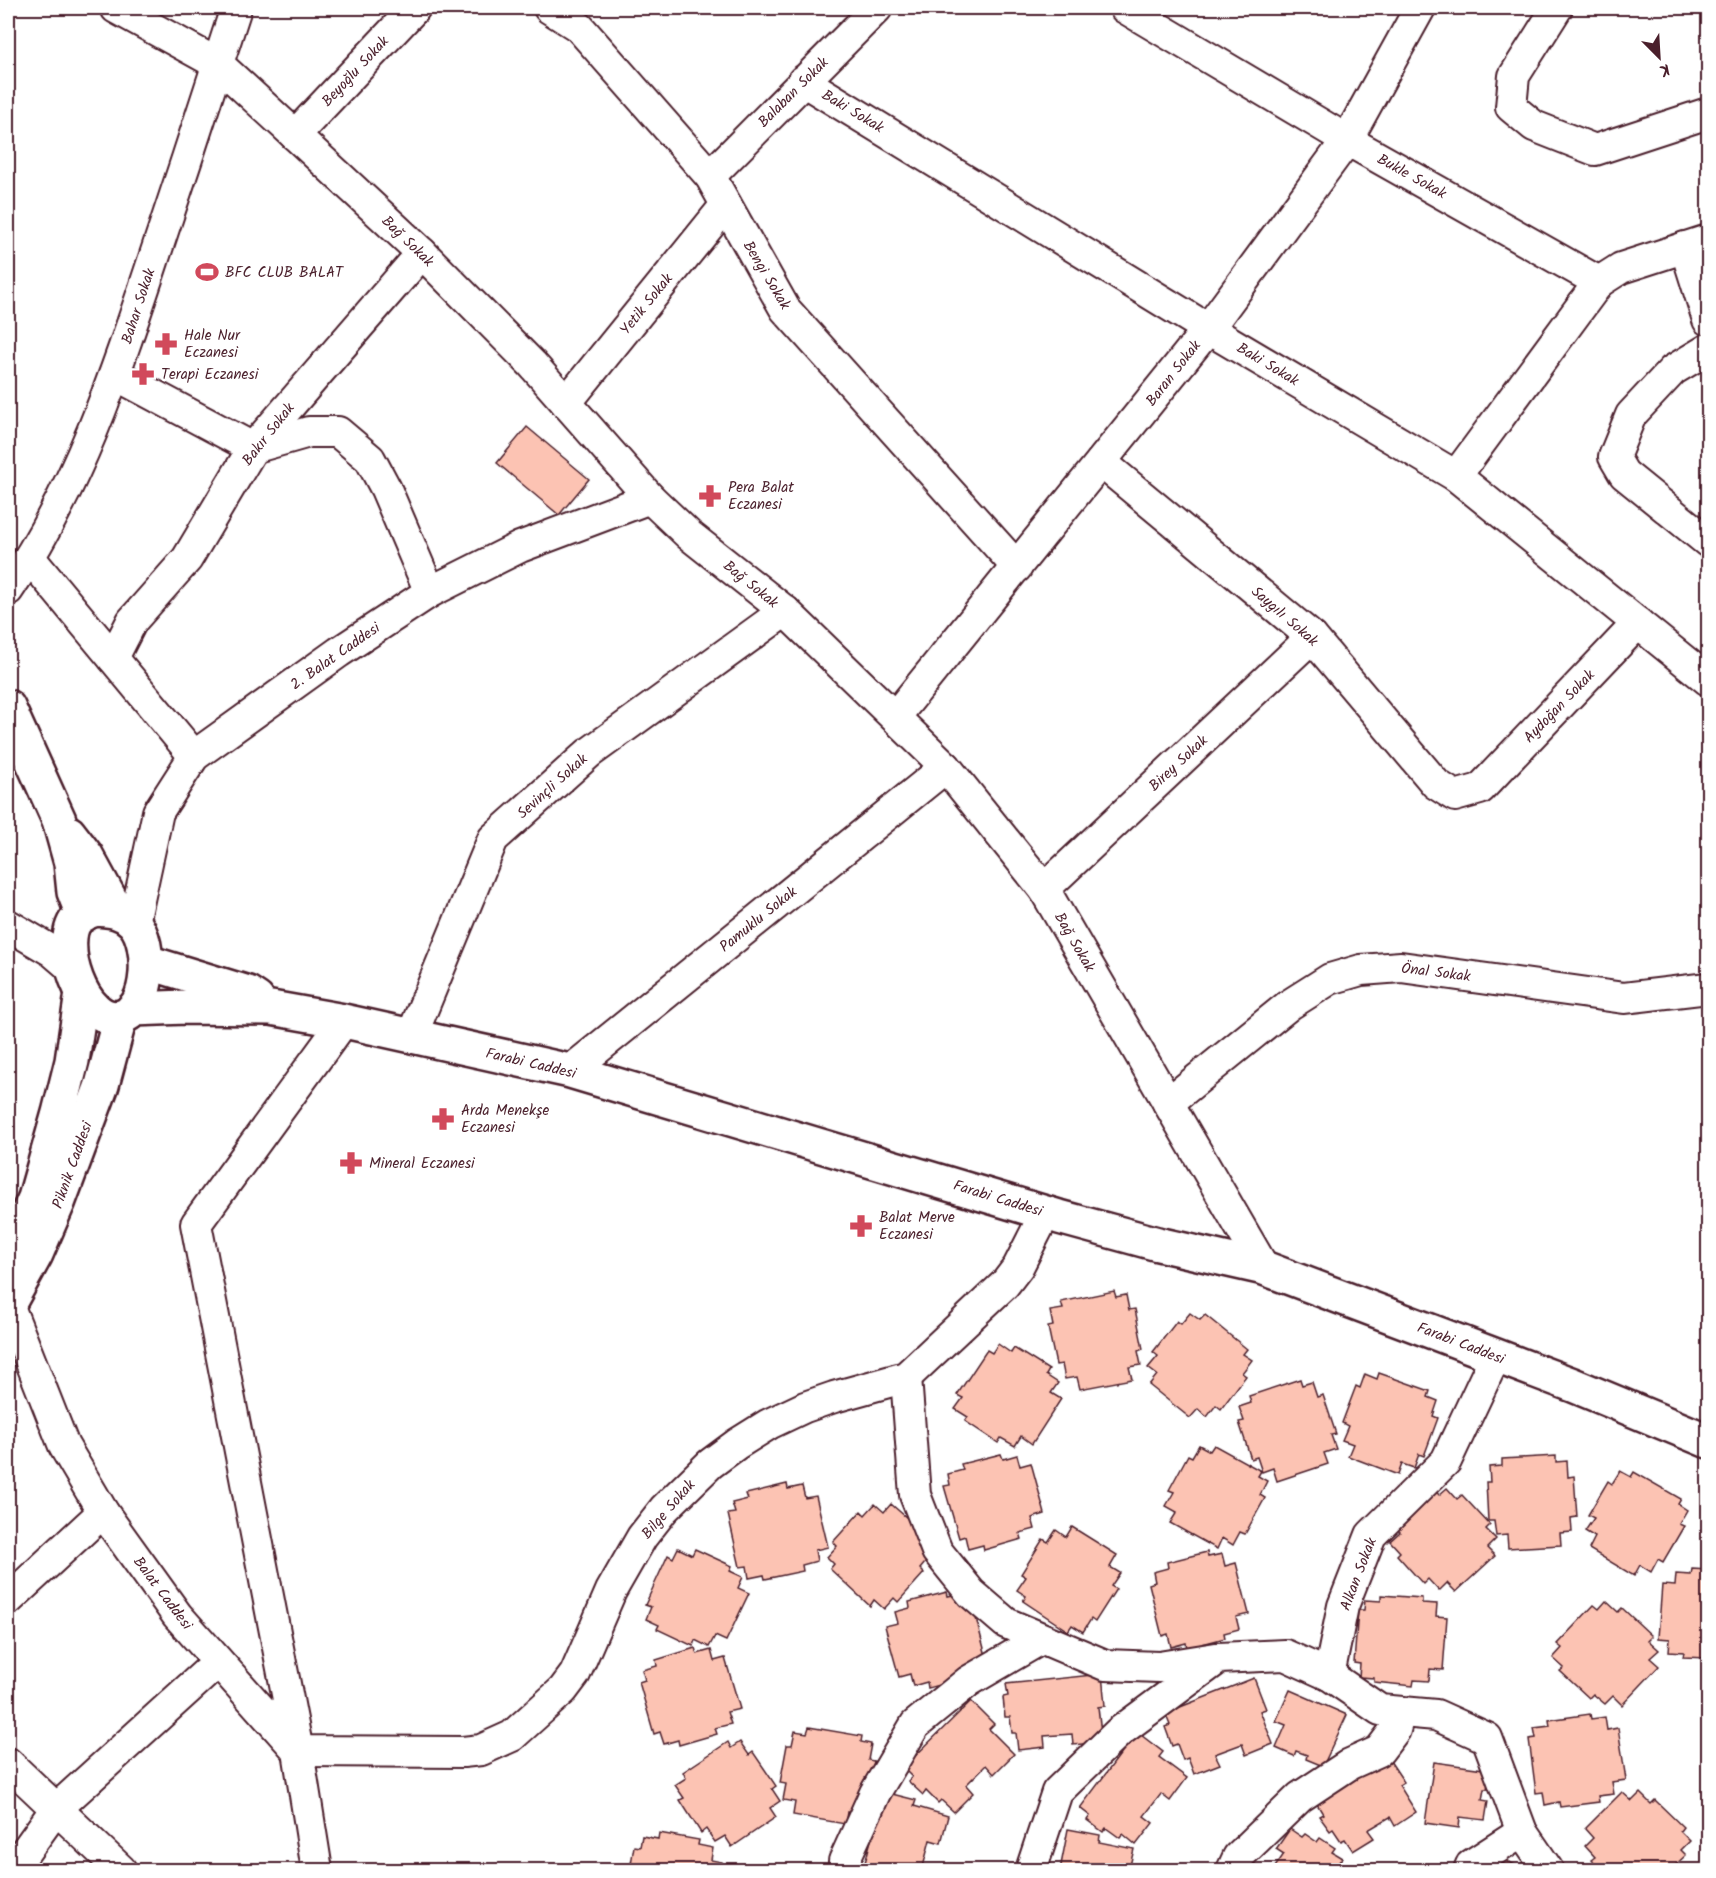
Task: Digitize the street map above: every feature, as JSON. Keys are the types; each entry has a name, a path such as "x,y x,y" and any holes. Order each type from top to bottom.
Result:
{"main road":[{"path":"8,707 58,820 71,863 80,919"},
{"path":"58,820 86,855 144,943 147,962 145,980 140,998 126,1014"},
{"path":"125,917 96,909 80,919 71,934 69,947 77,981 95,1011 110,1017 126,1014 271,1008"},
{"path":"147,962 248,993 271,1008"},
{"name":"Piknik Caddesi","path":"8,1257 35,1198 72,1061 77,981"},
{"name":"Farabi Caddesi","path":"271,1008 412,1035 570,1071 1158,1244 1264,1268 1634,1409 1708,1441"},
{"name":"Piknik Caddesi","path":"8,1304 36,1254 58,1203 126,1014"}],"street":[{"name":"Bağ Sokak","path":"116,8 218,64 422,253 532,364 650,498 689,535 785,611 946,767 1044,888 1264,1268"},
{"name":"Bahar Sokak","path":"8,590 30,558 86,450 116,375 236,8"},
{"name":"Beyoğlu Sokak","path":"295,135 416,8"},
{"name":"Bengi Sokak","path":"549,8 579,27 710,177 784,309 1017,567"},
{"name":"Balaban Sokak","path":"710,177 877,8"},
{"name":"Bukle Sokak","path":"1125,8 1347,140 1599,282"},
{"name":"Baran Sokak","path":"895,717 1208,328 1347,140 1420,8"},
{"path":"1557,8 1514,76 1511,107 1534,126 1595,150 1708,113"},
{"name":"Baki Sokak","path":"803,81 1456,476 1708,680"},
{"name":"Yetik Sokak","path":"567,404 726,205"},
{"path":"1456,476 1599,282 1621,268 1697,244 1708,321"},
{"name":"Bakır Sokak","path":"113,658 132,621 187,559 253,448 422,253"},
{"path":"1708,349 1673,370 1631,416 1614,457 1624,474 1708,542"},
{"path":"116,375 253,448 309,432 338,432 370,459 386,489 430,592"},
{"name":"Saygılı Sokak","path":"1101,462 1312,637 1436,784 1455,796 1480,789"},
{"name":"2. Balat Caddesi","path":"125,917 158,812 194,756 339,652 430,592 520,547 650,498"},
{"path":"30,558 194,756"},
{"name":"Sevinçli Sokak","path":"412,1035 493,839 589,753 785,611"},
{"name":"Aydoğan Sokak","path":"1480,789 1638,623"},
{"name":"Birey Sokak","path":"1044,888 1312,637"},
{"name":"Pamuklu Sokak","path":"570,1071 946,767"},
{"path":"11,926 80,919"},
{"path":"11,926 52,951 77,981"},
{"name":"Önal Sokak","path":"1168,1103 1289,1005 1330,979 1361,970 1401,966 1624,998 1708,988"},
{"path":"317,1870 298,1751 196,1224 344,1021"},
{"name":"Bilge Sokak","path":"298,1751 463,1752 481,1749 512,1736 569,1683 623,1567 642,1537 664,1509 702,1471 737,1444 769,1424 805,1407 906,1377 1005,1284 1018,1268 1046,1212"},
{"name":"Balat Caddesi","path":"8,1304 64,1446 103,1512 177,1615 298,1751"},
{"name":"Alkan Sokak","path":"1329,1676 1343,1606 1371,1534 1446,1461 1495,1357"},
{"path":"906,1377 915,1495 938,1551 971,1593 1006,1623 1105,1665 1159,1667 1219,1658 1285,1655 1329,1676 1380,1710 1436,1715 1487,1738 1522,1832 1548,1870"},
{"path":"8,1600 103,1512"},
{"path":"844,1870 844,1861 875,1793 915,1725 969,1681 1041,1639"},
{"path":"1031,1870 1057,1791 1119,1732 1219,1658"},
{"path":"12,1870 55,1810 218,1662"},
{"path":"1232,1870 1238,1857 1300,1797 1350,1764 1379,1751 1395,1730 1400,1712"},
{"path":"8,1763 55,1810 121,1870"},
{"path":"1469,1870 1471,1865 1522,1832"}],"building":[{"path":"527,427 589,479 559,515 497,463"},
{"path":"1114,1291 1116,1297 1126,1295 1129,1310 1135,1309 1143,1349 1138,1351 1141,1365 1129,1367 1132,1379 1080,1389 1077,1377 1065,1379 1062,1364 1056,1365 1048,1327 1053,1326 1050,1311 1063,1309 1061,1302"},
{"path":"1190,1313 1200,1320 1205,1315 1247,1349 1243,1354 1252,1360 1242,1373 1246,1376 1221,1409 1216,1405 1207,1417 1198,1409 1190,1418 1149,1385 1157,1375 1148,1368 1158,1356 1153,1352 1177,1321 1181,1324"},
{"path":"998,1344 1011,1353 1014,1348 1049,1370 1046,1375 1058,1383 1051,1393 1061,1399 1032,1444 1021,1436 1015,1446 1001,1438 998,1443 965,1421 968,1417 955,1409 963,1398 957,1395 987,1350 992,1353"},
{"path":"1379,1373 1430,1391 1428,1397 1438,1401 1433,1416 1438,1418 1424,1456 1419,1454 1414,1468 1402,1464 1398,1475 1348,1456 1353,1444 1342,1440 1348,1426 1342,1423 1356,1386 1360,1388 1365,1374 1377,1379"},
{"path":"1300,1379 1302,1385 1312,1382 1317,1397 1323,1395 1336,1434 1331,1435 1336,1449 1324,1453 1328,1464 1277,1481 1273,1468 1262,1472 1257,1457 1251,1459 1239,1422 1244,1421 1239,1407 1251,1403 1249,1396"},
{"path":"1199,1445 1210,1451 1214,1445 1261,1471 1258,1476 1267,1481 1260,1495 1265,1498 1245,1534 1240,1532 1233,1545 1222,1538 1217,1549 1170,1523 1177,1512 1166,1506 1174,1492 1169,1490 1188,1455 1192,1457"},
{"path":"1001,1454 1003,1459 1017,1455 1020,1466 1031,1463 1045,1514 1032,1518 1035,1529 1020,1533 1022,1539 984,1550 983,1545 968,1549 965,1536 959,1538 944,1486 950,1485 948,1474 963,1470 961,1464"},
{"path":"1556,1456 1556,1462 1567,1461 1568,1477 1574,1476 1577,1517 1571,1518 1572,1532 1560,1533 1561,1545 1508,1548 1507,1535 1496,1536 1494,1521 1488,1521 1486,1482 1490,1482 1489,1467 1502,1466 1502,1459"},
{"path":"1620,1471 1631,1477 1634,1472 1681,1499 1678,1504 1687,1510 1679,1524 1684,1526 1663,1562 1658,1559 1651,1572 1640,1565 1634,1576 1589,1549 1595,1537 1585,1531 1594,1518 1588,1515 1608,1481 1612,1484"},
{"path":"787,1484 788,1489 802,1486 805,1498 816,1496 828,1547 815,1550 817,1561 802,1565 803,1571 765,1579 764,1575 749,1578 747,1566 740,1567 728,1514 735,1513 732,1503 748,1499 746,1494"},
{"path":"1447,1488 1457,1499 1462,1495 1490,1525 1486,1529 1496,1539 1487,1548 1495,1556 1456,1592 1447,1583 1439,1591 1428,1579 1423,1584 1397,1555 1400,1552 1390,1541 1400,1532 1395,1527 1435,1490 1439,1495"},
{"path":"875,1504 884,1512 891,1504 931,1539 930,1557 920,1569 924,1573 898,1602 894,1598 884,1609 874,1600 870,1606 830,1569 834,1564 827,1557 837,1546 833,1542 861,1511 865,1515"},
{"path":"1072,1527 1117,1555 1110,1567 1120,1573 1111,1586 1116,1589 1095,1622 1091,1619 1083,1632 1072,1625 1068,1631 1023,1601 1026,1596 1017,1590 1026,1577 1021,1574 1043,1539 1048,1542 1056,1530 1066,1537"},
{"path":"678,1548 692,1555 695,1549 732,1566 730,1571 743,1577 738,1588 749,1593 726,1641 715,1636 709,1647 695,1640 693,1646 657,1629 659,1625 646,1619 651,1607 645,1605 668,1555 673,1558"},
{"path":"1207,1552 1208,1557 1222,1554 1225,1566 1236,1563 1249,1614 1236,1617 1239,1629 1224,1633 1225,1638 1187,1648 1186,1643 1171,1647 1168,1634 1162,1636 1149,1584 1155,1582 1153,1572 1168,1568 1167,1562"},
{"path":"1692,1569 1708,1570 1708,1658 1683,1657 1684,1652 1669,1651 1670,1639 1658,1638 1662,1585 1675,1586 1676,1574 1691,1575"},
{"path":"947,1592 948,1596 962,1593 972,1603 986,1656 979,1657 982,1667 968,1677 928,1688 927,1682 913,1686 910,1674 899,1677 885,1626 898,1623 895,1612 910,1608 909,1602"},
{"path":"1381,1595 1422,1598 1422,1603 1437,1604 1436,1616 1447,1617 1443,1670 1430,1669 1429,1681 1414,1680 1413,1686 1374,1682 1374,1678 1359,1677 1360,1664 1354,1663 1358,1610 1364,1610 1365,1600 1381,1601"},
{"path":"1606,1601 1618,1612 1622,1608 1652,1636 1648,1640 1659,1650 1650,1658 1659,1666 1622,1705 1613,1696 1605,1704 1593,1694 1589,1698 1560,1671 1564,1668 1553,1658 1562,1648 1557,1644 1594,1605 1599,1609"},
{"path":"695,1648 697,1654 711,1650 714,1661 725,1658 740,1709 727,1712 731,1724 715,1728 717,1734 679,1745 678,1740 664,1744 660,1732 654,1734 639,1682 645,1680 642,1670 657,1666 656,1660"},
{"path":"1102,1674 1105,1706 1098,1707 1102,1742 1073,1745 1072,1734 1044,1736 1045,1747 1018,1750 1016,1733 1012,1733 1010,1717 1005,1717 1003,1697 1008,1696 1006,1684"},
{"path":"1254,1678 1266,1709 1260,1711 1273,1744 1246,1755 1242,1744 1215,1754 1220,1764 1194,1774 1188,1758 1183,1760 1177,1744 1172,1746 1165,1727 1170,1725 1165,1713"},
{"path":"1290,1690 1347,1715 1323,1766 1306,1759 1307,1755 1296,1751 1294,1756 1276,1748 1286,1725 1276,1721"},
{"path":"971,1701 994,1724 989,1729 1014,1754 994,1774 986,1765 966,1785 973,1793 954,1812 941,1800 938,1803 926,1791 923,1795 908,1781 912,1777 903,1768"},
{"path":"1590,1714 1591,1719 1605,1717 1607,1730 1618,1728 1626,1780 1612,1782 1614,1794 1598,1796 1599,1802 1560,1807 1559,1802 1545,1805 1543,1792 1536,1793 1529,1739 1536,1738 1534,1728 1550,1726 1549,1720"},
{"path":"809,1727 862,1736 861,1742 871,1744 868,1760 874,1761 867,1801 859,1815 847,1812 845,1824 793,1815 795,1802 783,1800 786,1784 780,1783 787,1745 792,1745 795,1731 807,1733"},
{"path":"1137,1732 1163,1752 1159,1757 1187,1778 1170,1801 1161,1794 1144,1816 1153,1823 1136,1845 1123,1834 1120,1838 1106,1828 1103,1832 1087,1820 1090,1816 1080,1808"},
{"path":"728,1742 731,1748 740,1742 749,1755 753,1752 776,1786 772,1789 780,1801 770,1808 776,1817 732,1847 725,1836 715,1842 706,1829 701,1833 680,1800 684,1798 675,1785 686,1778 683,1772"},
{"path":"1388,1758 1404,1782 1399,1785 1416,1812 1395,1826 1390,1817 1368,1830 1374,1838 1353,1851 1345,1839 1341,1841 1333,1829 1330,1831 1319,1816 1323,1814 1317,1804"},
{"path":"1434,1762 1490,1770 1487,1789 1484,1789 1482,1800 1488,1801 1485,1820 1460,1817 1459,1828 1425,1823"},
{"path":"884,1792 916,1800 914,1806 948,1816 941,1843 930,1840 923,1867 933,1870 863,1870"},
{"path":"1622,1792 1632,1801 1640,1793 1651,1804 1655,1800 1683,1827 1680,1831 1690,1841 1681,1850 1686,1855 1670,1870 1601,1870 1591,1860 1595,1857 1585,1846 1593,1838 1585,1829"},
{"path":"1068,1829 1100,1835 1099,1842 1134,1849 1129,1870 1060,1870"},
{"path":"1290,1829 1302,1837 1305,1834 1317,1842 1320,1838 1335,1848 1332,1852 1342,1858 1333,1870 1273,1870 1284,1854 1276,1849"},
{"path":"659,1833 699,1840 698,1845 713,1848 711,1860 722,1862 721,1870 630,1870 634,1846 640,1847 642,1836 658,1839"},
{"path":"1502,1859 1526,1870 1496,1870"}],"place":[{"name":"BFC CLUB BALAT","path":"207,272"},
{"name":"Hale Nur Eczanesi","path":"166,344"},
{"name":"Terapi Eczanesi","path":"143,374"},
{"name":"Pera Balat Eczanesi","path":"710,496"},
{"name":"Arda Menekşe Eczanesi","path":"443,1119"},
{"name":"Mineral Eczanesi","path":"351,1163"},
{"name":"Balat Merve Eczanesi","path":"861,1226"}]}
